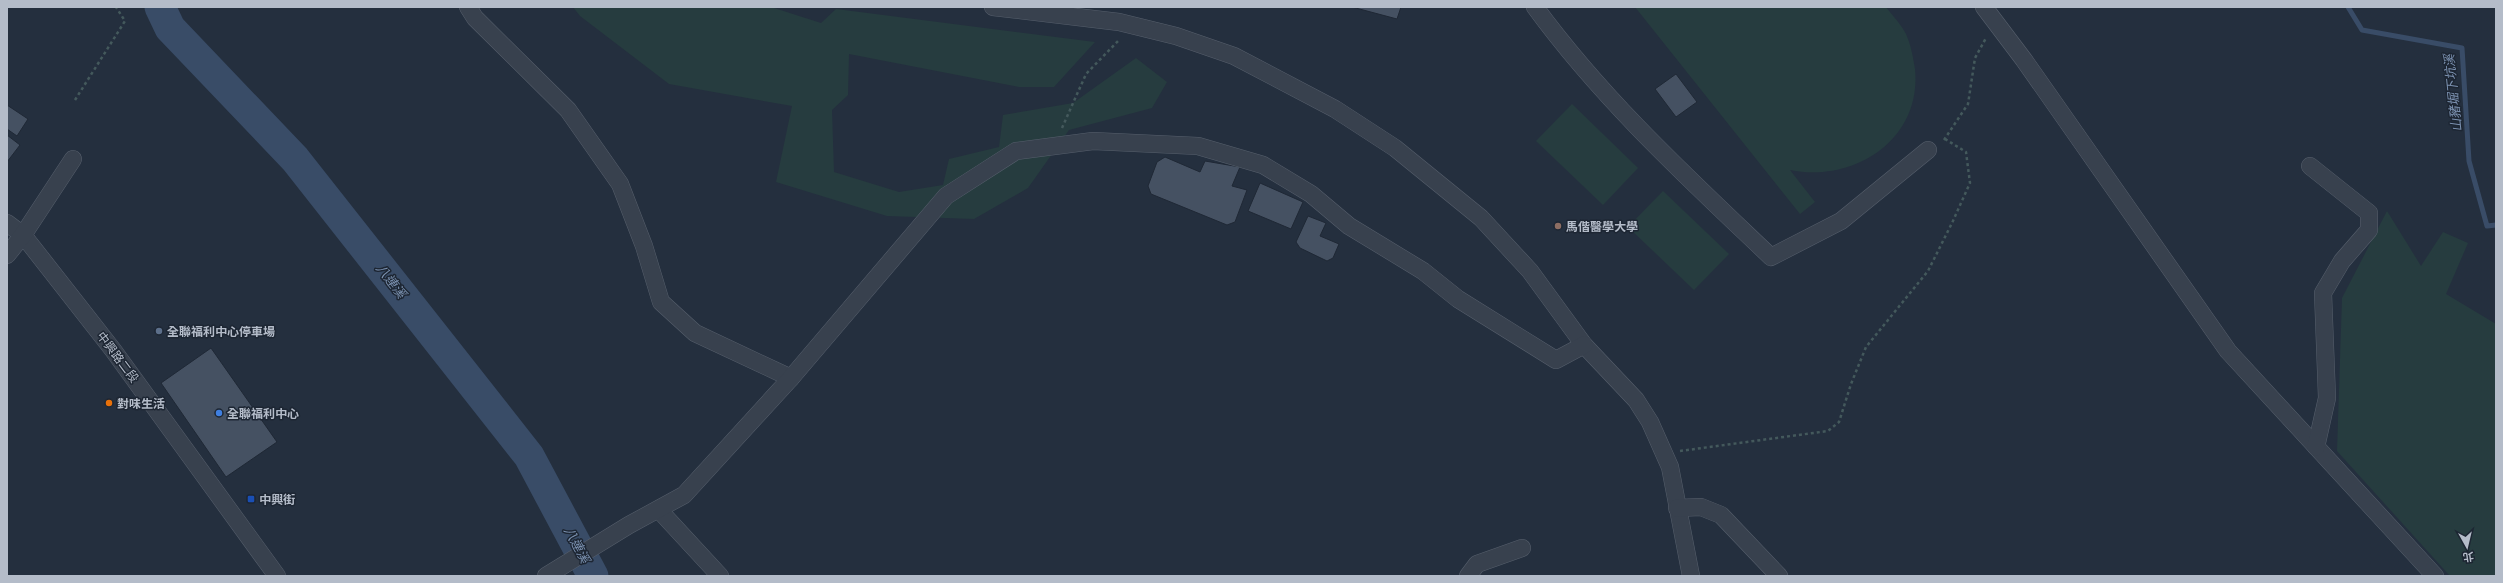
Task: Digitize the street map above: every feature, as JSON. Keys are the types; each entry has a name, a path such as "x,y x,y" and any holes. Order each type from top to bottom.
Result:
{"street":[{"path":"468,7 475,18 568,110 620,184 644,246 661,302 695,333 791,378"},
{"path":"993,7 1135,26 1176,36 1234,56 1335,109 1395,148 1481,218 1530,272 1584,346 1636,400 1650,422 1670,467 1691,576"},
{"path":"1535,7 1556,35 1618,108 1771,257 1841,221 1928,150"},
{"path":"1984,7 2228,351 2436,576"},
{"path":"546,576 629,525 659,510 684,494 791,378 946,196 1016,151 1093,140 1198,146 1264,165 1310,194 1349,226 1423,271 1458,299 1556,360 1584,346"},
{"path":"7,255 24,235 73,159"},
{"path":"2310,166 2369,213 2369,230 2342,261 2323,293 2327,398 2316,447"},
{"name":"中興路二段","path":"7,223 24,235 113,350 277,576"},
{"path":"1677,508 1701,507 1721,515 1779,576"},
{"path":"659,510 720,576"},
{"path":"1468,576 1477,564 1522,548"}],"path":[{"path":"75,100 125,21 116,7"},
{"path":"1047,147 1062,127 1086,74 1112,46 1135,26"},
{"path":"1928,150 1945,139 1968,104 1975,58 1981,47 1998,26"},
{"path":"1664,453 1828,431 1839,422 1850,384 1866,347 1928,271 1970,183 1966,152 1945,139"}],"green space":[{"path":"573,7 771,7 821,23 836,9 1095,42 1054,87 1019,87 849,54 848,95 832,110 834,172 899,192 943,185 949,159 999,147 1003,115 1073,103 1136,58 1167,82 1152,108 1069,130 1028,188 974,219 887,216 776,182 792,106 669,84 580,16"},
{"path":"1635,7 1886,7 1906,34 1913,56 1915,69 1914,94 1907,117 1895,136 1879,151 1860,162 1838,170 1814,172 1790,170 1815,202 1800,214"},
{"path":"1572,104 1638,168 1603,205 1536,141"},
{"path":"1663,191 1729,254 1694,290 1628,227"},
{"path":"2387,211 2421,266 2443,232 2468,243 2446,294 2496,324 2496,576 2450,576 2337,451 2342,298"}],"building":[{"path":"1352,7 1401,7 1397,19"},
{"path":"1676,74 1697,102 1676,117 1655,89"},
{"path":"7,105 28,119 17,136 7,129"},
{"path":"7,135 20,145 7,162"},
{"path":"1165,157 1200,172 1205,161 1240,167 1232,186 1247,190 1235,222 1227,225 1151,194 1148,186 1157,162"},
{"path":"1260,183 1303,202 1291,229 1248,211"},
{"path":"1308,216 1326,223 1320,236 1339,244 1333,258 1327,261 1300,248 1296,242"},
{"name":"全聯福利中心","path":"211,348 277,442 226,477 161,383"}],"waterway":[{"name":"八連溪","path":"160,7 170,28 295,159 529,456 593,576"},
{"name":"山豬堀下坑溪","path":"2348,7 2362,30 2462,48 2469,161 2487,226 2496,225"}],"place":[{"name":"馬偕醫學大學","path":"1558,226"},
{"name":"全聯福利中心停車場","path":"159,331"},
{"name":"對味生活","path":"109,403"},
{"name":"全聯福利中心","path":"219,413"},
{"name":"中興街","path":"251,499"}]}
